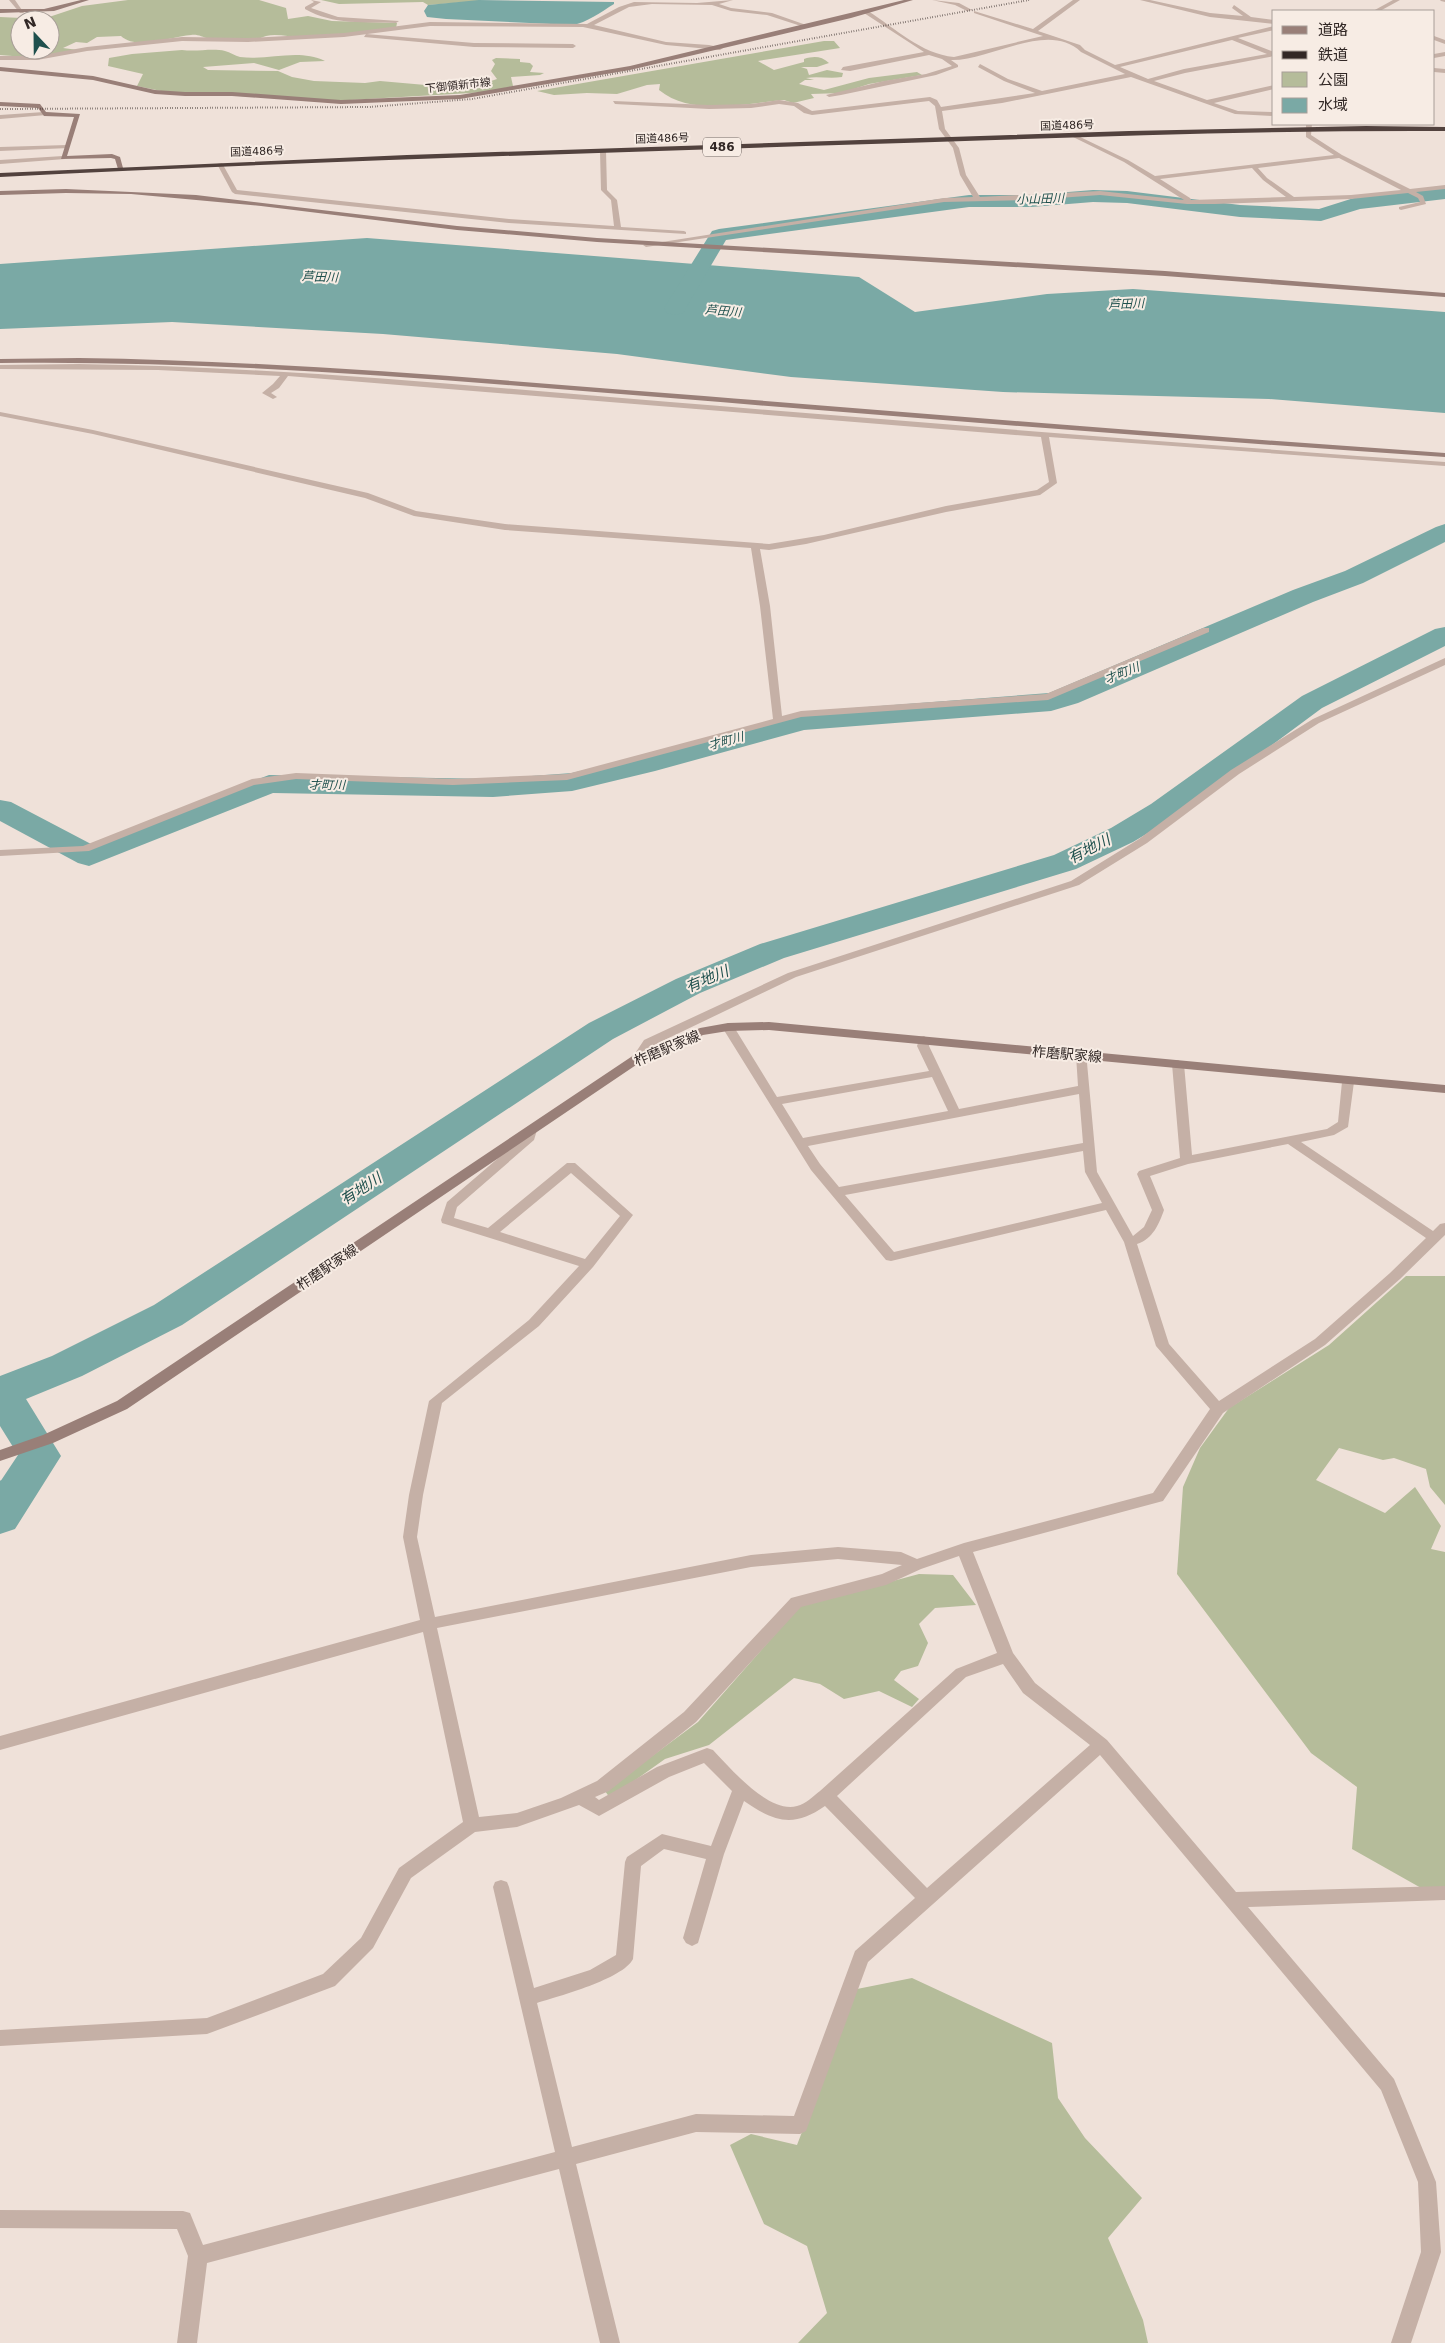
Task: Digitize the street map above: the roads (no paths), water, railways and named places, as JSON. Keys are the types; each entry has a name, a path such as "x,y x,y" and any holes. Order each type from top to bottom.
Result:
{"highway":[{"name":"国道486号","path":"0,169 944,134 1272,124"},
{"name":"国道486号","path":"0,175 120,165 220,164 1074,136 1309,126 1445,129"}],"street":[{"path":"12,0 20,10"},
{"path":"70,0 79,3"},
{"path":"47,10 59,9 86,0"},
{"path":"314,0 318,2 307,8 317,15 329,18 407,21 415,25"},
{"path":"588,26 631,5 641,3 692,5 730,0"},
{"name":"下御領新市線","path":"0,69 93,78 155,92 232,94 341,102 460,97 630,68 720,48 910,0"},
{"path":"935,0 957,4 969,10"},
{"path":"1034,30 1077,0"},
{"path":"1143,0 1210,15 1272,22"},
{"path":"1378,10 1397,0"},
{"path":"713,3 722,8 762,12 806,26"},
{"path":"1234,7 1249,18"},
{"path":"829,95 841,95 873,85 938,74 956,66 930,53 866,12"},
{"path":"976,12 1078,46 1083,51 1131,74 1207,103 1237,113 1272,114"},
{"path":"0,58 37,58 87,49 182,39 248,40 344,34 415,25 588,26 678,45 701,45 720,48"},
{"path":"1114,66 1272,29"},
{"path":"344,34 474,45 573,46"},
{"path":"945,59 1050,36"},
{"path":"1234,39 1272,53"},
{"path":"843,69 930,53"},
{"path":"1148,80 1184,70 1272,54"},
{"path":"980,66 1006,80 1043,93"},
{"path":"940,109 1043,93 1131,74"},
{"path":"1207,103 1272,87"},
{"path":"615,102 709,107 751,106 779,102 796,104 806,112 812,113 930,99 935,101 940,109 940,126 944,134 951,140 959,155 963,174 977,198"},
{"path":"0,104 40,106 44,114"},
{"path":"0,116 78,115 63,158"},
{"path":"1309,126 1308,136 1340,156 1422,197 1424,203 1401,208"},
{"path":"1074,136 1126,161 1188,199 1187,202"},
{"path":"0,149 66,147"},
{"path":"603,151 604,190 614,200 618,229"},
{"path":"0,162 112,156 118,158 120,165"},
{"path":"1154,178 1340,156"},
{"path":"220,164 235,192 509,221 705,234"},
{"path":"1253,166 1265,179 1294,200"},
{"path":"646,245 705,234 944,200 1031,198 1100,193 1187,202 1294,200 1411,192 1445,187"},
{"path":"0,193 110,190 212,199 510,233 646,245 1130,271 1445,295"},
{"path":"0,361 228,363 534,385 1184,438 1445,455"},
{"path":"191,362 217,370"},
{"path":"0,367 217,370 286,373 1045,435 1445,464"},
{"path":"273,397 266,392 276,386 286,373"},
{"path":"0,414 93,432 368,496 414,512 505,527 755,546 795,544 836,537 932,512 1040,492 1053,484 1045,435"},
{"path":"755,546 765,606 778,720"},
{"path":"0,853 85,849 252,782 296,776 454,782 567,777 801,714 1048,697 1206,630"},
{"path":"638,1058 648,1043 792,975 1075,884 1143,841 1235,772 1316,721 1442,665"},
{"name":"柞磨駅家線","path":"0,1456 48,1439 122,1405 638,1058 700,1032 728,1027 769,1026 1178,1064 1348,1082 1445,1089"},
{"path":"728,1027 815,1167 891,1257 1109,1204"},
{"path":"924,1040 923,1046 954,1114"},
{"path":"1082,1055 1091,1172 1130,1242 1162,1346 1218,1409"},
{"path":"1178,1064 1186,1160"},
{"path":"774,1101 936,1073"},
{"path":"1130,1242 1140,1240 1150,1229 1158,1210 1143,1174 1186,1160 1330,1132 1344,1124 1348,1082"},
{"path":"800,1143 1085,1089"},
{"path":"531,1130 530,1137 451,1205 448,1220 588,1264"},
{"path":"1289,1139 1434,1238"},
{"path":"836,1192 1090,1146"},
{"path":"472,1825 410,1538 416,1495 436,1401 534,1323 588,1264 627,1215 571,1166 490,1233"},
{"path":"0,2038 207,2026 328,1980 367,1943 405,1873 472,1825 517,1820 603,1786 690,1717 796,1602 886,1579 916,1565 964,1549 1158,1497 1218,1409 1320,1342 1395,1276 1445,1227"},
{"path":"964,1549 1006,1656 1029,1688 1101,1745 1388,2085 1427,2182 1431,2252 1401,2343"},
{"path":"0,1742 428,1624 751,1561 838,1553 901,1558 916,1565"},
{"path":"581,1796 599,1809 663,1772 707,1755 741,1790 774,1812 799,1813 826,1796 961,1673 1006,1656"},
{"path":"198,2256 696,2123 800,2125 861,1957 1101,1745"},
{"path":"692,1938 716,1854 741,1790"},
{"path":"826,1796 927,1899"},
{"path":"528,1998 595,1976 624,1959 633,1862 662,1841 716,1854"},
{"path":"501,1887 610,2343"},
{"path":"1231,1900 1445,1893"},
{"path":"0,2219 182,2220 198,2256 188,2343"}],"water":[{"path":"479,0 614,2 614,4 588,20 573,25 446,19 427,17 424,11 428,5"},
{"name":"芦田川","path":"367,238 859,277 915,312 1047,294 1133,289 1445,312 1445,413 1269,399 1003,392 791,377 617,354 383,334 172,322 0,329 0,264"}],"waterway":[{"name":"小山田川","path":"675,308 719,235 969,201 1031,201 1093,196 1127,197 1240,211 1321,215 1357,203 1445,193"},
{"name":"才町川","path":"0,809 89,856 269,784 493,788 572,782 644,765 802,721 1051,702 1068,697 1303,596 1354,577 1445,532"},
{"name":"有地川","path":"0,1393 67,1366 168,1315 601,1031 688,986 772,951 1065,862 1122,835 1162,811 1312,702 1445,635"},
{"path":"0,1517 40,1456 1,1393"},
{"path":"1,1484 19,1487"}],"railway":[{"path":"0,109 369,107 472,99 1029,0"}]}
